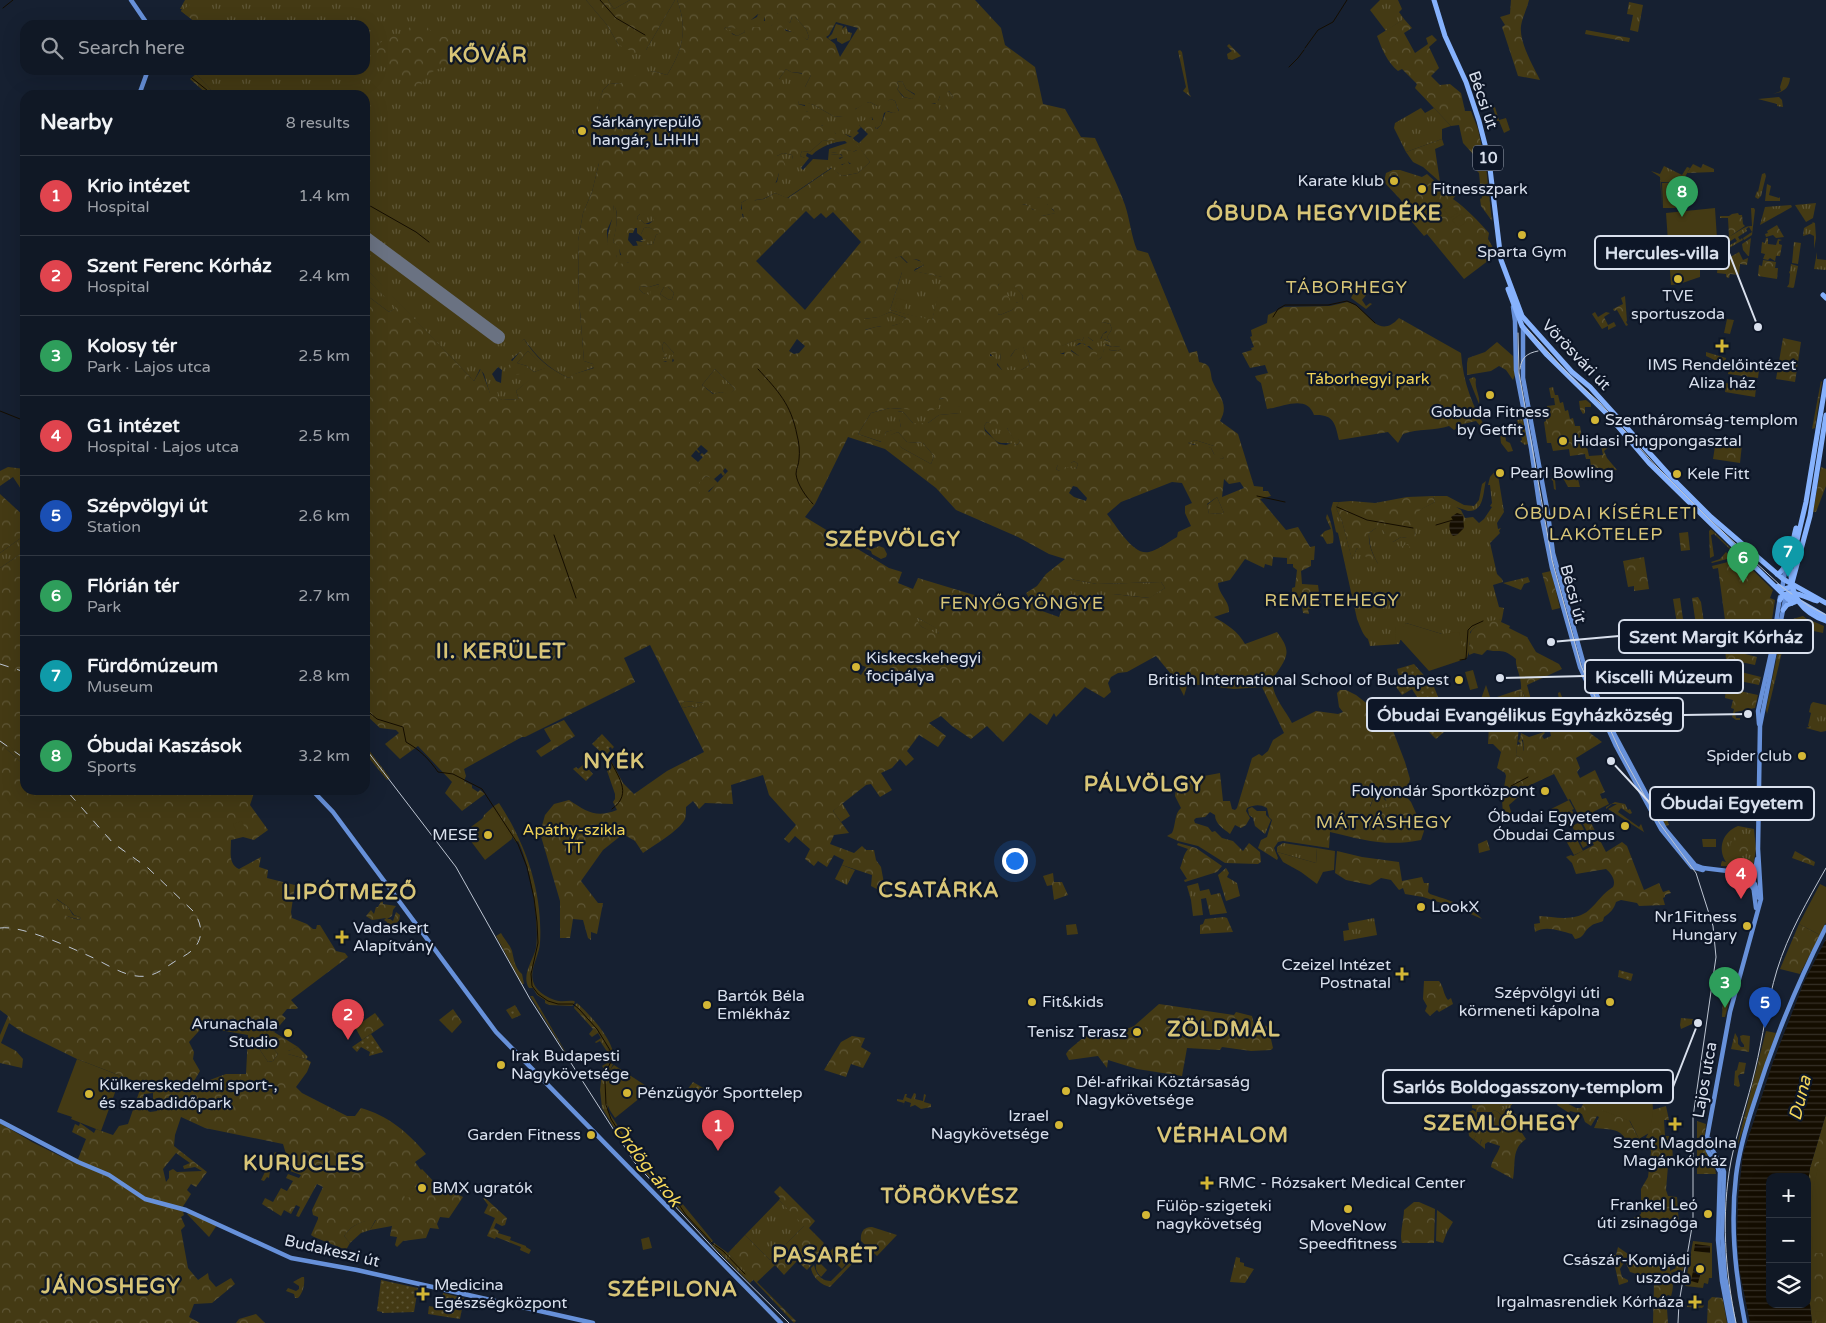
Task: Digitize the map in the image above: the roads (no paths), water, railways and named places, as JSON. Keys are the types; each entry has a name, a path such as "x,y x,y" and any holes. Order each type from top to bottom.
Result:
{"main road":[{"path":"131,0 145,20"},
{"name":"Bécsi út","path":"1434,0 1447,41 1466,83 1484,142 1493,187 1499,248 1512,300 1515,321 1516,370 1539,503 1552,568 1580,667 1616,746 1661,829 1694,866"},
{"path":"141,90 146,75"},
{"name":"Bécsi út","path":"1504,270 1522,316 1523,378 1548,512 1553,553 1584,665 1610,726 1659,819 1694,866"},
{"name":"10","path":"1512,300 1523,328"},
{"name":"Vörösvári út","path":"1522,316 1572,372 1595,392 1664,469 1717,522 1783,579 1786,591"},
{"name":"Vörösvári út","path":"1523,328 1563,372 1608,416 1649,463 1769,580 1786,591"},
{"path":"1753,882 1758,849 1760,726 1758,711 1786,591 1809,519 1826,381"},
{"path":"1792,603 1783,579 1812,483 1826,415"},
{"path":"1651,462 1664,469"},
{"path":"1812,483 1792,560 1791,584 1795,597 1803,608 1813,615 1826,619"},
{"path":"1777,574 1782,572 1786,566"},
{"path":"1760,726 1776,636 1780,600 1778,593 1769,580"},
{"path":"1780,600 1786,591"},
{"path":"1786,591 1800,604 1826,619"},
{"path":"1786,591 1806,592 1826,604"},
{"path":"1786,591 1826,604"},
{"path":"1783,610 1792,603 1800,604"},
{"path":"317,795 333,812 496,1032 781,1323"},
{"name":"Lajos utca","path":"1708,1134 1729,1017 1762,892 1758,849"},
{"path":"1694,866 1742,873 1755,872"},
{"path":"1694,866 1735,874 1748,882 1753,888"},
{"path":"1742,873 1753,882 1759,895 1759,907"},
{"name":"Lajos utca","path":"1753,882 1757,914"},
{"path":"1744,1322 1733,1244 1734,1192 1739,1156 1760,1081 1784,1017 1798,983 1826,928"},
{"name":"Budakeszi út","path":"0,1122 78,1162 109,1175 148,1200 189,1211 291,1258 357,1270 592,1323"},
{"path":"1708,1134 1710,1146 1723,1168 1723,1249 1732,1323"},
{"path":"1708,1134 1707,1148 1720,1170 1718,1240 1722,1281 1732,1323"},
{"path":"1718,1240 1721,1242 1723,1249"}],"water":[{"path":"1457,513 1463,515 1464,528 1457,535 1453,536 1449,527 1450,522 1453,520 1451,517"},
{"name":"Duna","path":"1826,939 1826,1114 1809,1173 1766,1173 1766,1308 1810,1308 1812,1323 1750,1323 1739,1268 1737,1237 1738,1198 1743,1154 1773,1062 1804,982"},
{"path":"1695,1244 1710,1246 1710,1253 1694,1251"},
{"path":"1694,1266 1702,1268 1698,1283 1691,1281"}],"waterway":[{"path":"3,8 13,0"},
{"path":"600,0 616,18 645,35"},
{"path":"1305,48 1318,30 1333,22 1347,0"},
{"path":"1289,67 1304,50"},
{"path":"192,78 207,90"},
{"path":"370,206 416,232 429,242"},
{"path":"1273,317 1278,309 1285,305 1328,305 1347,301 1356,305 1375,323"},
{"path":"758,369 778,391 791,415 799,447 797,478 802,490 813,504"},
{"name":"Ördög-árok","path":"0,411 20,419"},
{"path":"1257,496 1285,502"},
{"path":"1337,507 1367,520 1413,528"},
{"path":"1436,525 1453,520"},
{"path":"554,535 576,598"},
{"path":"1460,660 1466,659 1468,630 1483,621"},
{"name":"Ördög-árok","path":"370,713 377,719 403,727 406,742 424,755 438,772 453,774 482,789 518,844 527,867 534,898 538,943 531,974 532,986 538,994 548,1001 558,1004 573,1004 597,1029 610,1050 612,1060 605,1073 606,1105 611,1119 630,1149 673,1196 686,1215 745,1274"},
{"path":"608,756 619,777 623,790 619,803 612,809"},
{"path":"1511,786 1528,777"}],"tram line":[{"path":"1527,329 1571,377 1600,403 1656,466 1709,519 1782,587 1809,606 1826,615"},
{"path":"1518,333 1519,373 1552,560 1581,666 1620,751 1660,824 1696,873 1713,926 1716,957 1693,1117 1693,1221 1679,1303 1678,1323"},
{"path":"1520,369 1525,357 1538,351"},
{"path":"370,755 456,867 530,999 635,1163 718,1253 789,1323"},
{"path":"1736,1323 1729,1283 1725,1222 1731,1161 1755,1070 1777,970 1805,905 1826,868"}],"railway":[{"path":"0,664 20,670"},
{"path":"0,741 20,755"},
{"path":"0,928 20,930 44,937 94,958 116,970 139,976 151,975 162,970 189,953 198,942 201,933 198,919 193,911 148,868 113,843 70,795"}],"place":[{"name":"Sárkányrepülő hangár, LHHH","path":"582,131"},
{"name":"Karate klub","path":"1394,181"},
{"name":"Fitnesszpark","path":"1422,189"},
{"name":"Óbudai Kaszások","path":"1682,217"},
{"name":"Sparta Gym","path":"1522,235"},
{"name":"TVE sportuszoda","path":"1678,279"},
{"name":"Hercules-villa","path":"1758,327"},
{"name":"IMS Rendelőintézet Aliza ház","path":"1722,346"},
{"name":"Gobuda Fitness by Getfit","path":"1490,395"},
{"name":"Szentháromság-templom","path":"1595,420"},
{"name":"Hidasi Pingpongasztal","path":"1563,441"},
{"name":"Pearl Bowling","path":"1500,473"},
{"name":"Kele Fitt","path":"1677,474"},
{"name":"Fürdőmúzeum","path":"1788,577"},
{"name":"Flórián tér","path":"1743,583"},
{"name":"Szent Margit Kórház","path":"1551,642"},
{"name":"Kiskecskehegyi focipálya","path":"856,667"},
{"name":"Kiscelli Múzeum","path":"1500,678"},
{"name":"British International School of Budapest","path":"1459,680"},
{"name":"Óbudai Evangélikus Egyházközség","path":"1748,714"},
{"name":"Spider club","path":"1802,756"},
{"name":"Óbudai Egyetem","path":"1611,761"},
{"name":"Folyondár Sportközpont","path":"1545,791"},
{"name":"Óbudai Egyetem Óbudai Campus","path":"1625,826"},
{"name":"MESE","path":"488,835"},
{"name":"G1 intézet","path":"1741,899"},
{"name":"LookX","path":"1421,907"},
{"name":"Nr1Fitness Hungary","path":"1747,926"},
{"name":"Vadaskert Alapítvány","path":"342,937"},
{"name":"Czeizel Intézet Postnatal","path":"1402,974"},
{"name":"Fit&kids","path":"1032,1002"},
{"name":"Szépvölgyi úti körmeneti kápolna","path":"1610,1002"},
{"name":"Bartók Béla Emlékház","path":"707,1005"},
{"name":"Kolosy tér","path":"1725,1008"},
{"name":"Sarlós Boldogasszony-templom","path":"1698,1023"},
{"name":"Szépvölgyi út","path":"1765,1028"},
{"name":"Tenisz Terasz","path":"1137,1032"},
{"name":"Arunachala Studio","path":"288,1033"},
{"name":"Szent Ferenc Kórház","path":"348,1040"},
{"name":"Irak Budapesti Nagykövetsége","path":"501,1065"},
{"name":"Dél-afrikai Köztársaság Nagykövetsége","path":"1066,1091"},
{"name":"Pénzügyőr Sporttelep","path":"627,1093"},
{"name":"Külkereskedelmi sport-, és szabadidőpark","path":"89,1094"},
{"name":"Szent Magdolna Magánkórház","path":"1675,1124"},
{"name":"Izrael Nagykövetsége","path":"1059,1125"},
{"name":"Garden Fitness","path":"591,1135"},
{"name":"Krio intézet","path":"718,1151"},
{"name":"RMC - Rózsakert Medical Center","path":"1207,1183"},
{"name":"BMX ugratók","path":"422,1188"},
{"name":"MoveNow Speedfitness","path":"1348,1209"},
{"name":"Frankel Leó úti zsinagóga","path":"1708,1214"},
{"name":"Fülöp-szigeteki nagykövetség","path":"1146,1215"},
{"name":"Császár-Komjádi uszoda","path":"1700,1269"},
{"name":"Medicina Egészségközpont","path":"423,1294"},
{"name":"Irgalmasrendiek Kórháza","path":"1695,1302"}],"district":[{"name":"KŐVÁR","path":"488,55"},
{"name":"ÓBUDA HEGYVIDÉKE","path":"1324,213"},
{"name":"TÁBORHEGY","path":"1347,287"},
{"name":"ÓBUDAI KÍSÉRLETI LAKÓTELEP","path":"1606,523"},
{"name":"SZÉPVÖLGY","path":"893,539"},
{"name":"REMETEHEGY","path":"1332,600"},
{"name":"FENYŐGYÖNGYE","path":"1022,603"},
{"name":"II. KERÜLET","path":"501,651"},
{"name":"NYÉK","path":"614,761"},
{"name":"PÁLVÖLGY","path":"1144,784"},
{"name":"MÁTYÁSHEGY","path":"1384,822"},
{"name":"CSATÁRKA","path":"939,890"},
{"name":"LIPÓTMEZŐ","path":"350,892"},
{"name":"ZÖLDMÁL","path":"1224,1029"},
{"name":"SZEMLŐHEGY","path":"1502,1123"},
{"name":"VÉRHALOM","path":"1223,1135"},
{"name":"KURUCLES","path":"304,1163"},
{"name":"TÖRÖKVÉSZ","path":"950,1196"},
{"name":"PASARÉT","path":"825,1255"},
{"name":"JÁNOSHEGY","path":"111,1286"},
{"name":"SZÉPILONA","path":"673,1289"}],"park label":[{"name":"Táborhegyi park","path":"1368,379"},
{"name":"Apáthy-szikla TT","path":"574,839"}]}
